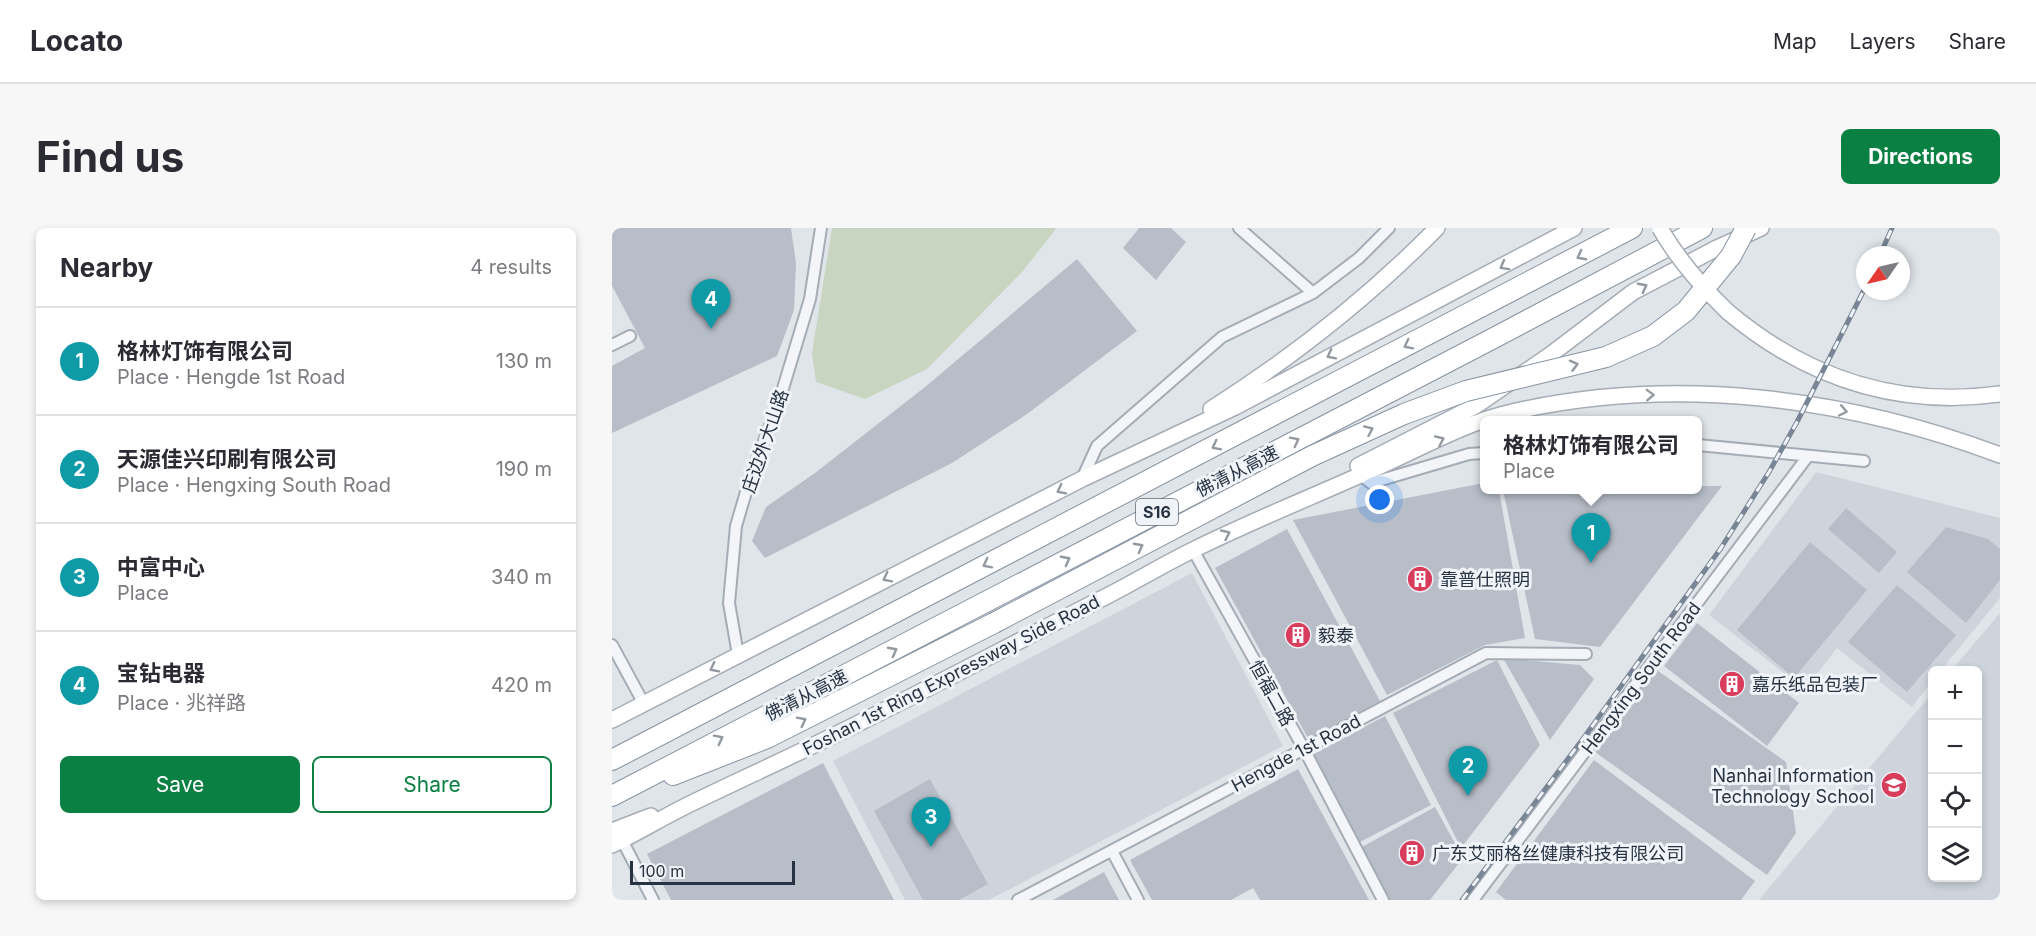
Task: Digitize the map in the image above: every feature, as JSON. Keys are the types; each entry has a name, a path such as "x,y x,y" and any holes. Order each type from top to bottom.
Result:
{"highway":[{"name":"佛清从高速","path":"612,760 1632,228"},
{"name":"佛清从高速","path":"612,797 1702,228"},
{"path":"612,797 768,738 994,623 1312,456 1404,414 1466,391 1606,357 1653,336 1686,311 1731,256 1746,228"}],"main road":[{"path":"1401,263 1429,228"},
{"path":"1152,446 1281,363 1363,297 1437,228"},
{"path":"612,720 1082,479 1235,407 1574,228"},
{"path":"1660,228 1679,258 1709,294 1728,312 1754,332 1821,371 1896,394 1942,399 2000,394"},
{"path":"1290,505 1357,466 1477,405 1550,356 1633,292 1761,228"},
{"path":"1498,416 1583,400 1647,394 1705,394 1764,398 1813,405 1914,428 1968,443 2000,455"},
{"path":"1290,505 1480,421"},
{"name":"Foshan 1st Ring Expressway Side Road","path":"615,839 856,725 1193,550 1290,505"}],"street":[{"name":"庄边外大山路","path":"738,655 729,603 736,526 751,475 778,405 810,300 820,228"},
{"path":"1239,228 1313,293"},
{"path":"1082,479 1097,446 1222,337 1313,293 1359,258 1389,228"},
{"path":"612,345 630,336"},
{"path":"1702,445 1864,461"},
{"path":"1361,475 1371,483 1469,454 1480,453"},
{"name":"Hengxing South Road","path":"1473,900 1808,456"},
{"name":"恒福二路","path":"1193,550 1304,749 1383,900"},
{"path":"612,645 644,705"},
{"name":"Hengde 1st Road","path":"1018,900 1486,653 1586,654"},
{"path":"615,839 653,900"},
{"path":"1112,851 1138,900"}],"shaded area":[{"path":"1816,472 2000,518 2000,598 1944,666 1928,666 1928,686 1912,707 1837,648 1805,689 1709,615"},
{"path":"1192,573 1283,746 989,900 905,900 833,761"},
{"name":"Nanhai Information Technology School","path":"2000,613 2000,900 1759,900 1928,698 1928,882 1982,882 1982,666 1955,666"}],"green space":[{"path":"832,228 1056,229 1022,272 927,369 865,399 816,382 812,353"}],"building":[{"path":"612,228 791,228 796,263 794,310 777,356 612,433 612,366 645,348 612,286"},
{"path":"1139,228 1171,228 1186,242 1156,280 1123,248"},
{"path":"1077,259 1137,331 1027,414 952,463 765,558 752,541 766,507 815,473 925,387"},
{"name":"靠普仕照明","path":"1480,484 1480,494 1500,494 1525,638 1485,645 1387,695 1293,520"},
{"path":"1702,486 1722,486 1600,647 1535,639 1504,494 1702,494"},
{"path":"1846,508 1897,552 1879,573 1828,529"},
{"path":"1946,527 1988,539 2000,549 2000,580 1966,623 1907,572"},
{"name":"毅泰","path":"1287,529 1380,701 1309,740 1215,568"},
{"path":"1810,542 1867,590 1794,678 1737,630"},
{"path":"1897,585 1956,635 1907,692 1848,642"},
{"name":"嘉乐纸品包装厂","path":"1697,623 1799,703 1767,746 1664,666"},
{"path":"1503,658 1580,665 1594,679 1550,740"},
{"path":"1497,660 1540,745 1461,848 1393,713"},
{"path":"1654,668 1786,762 1796,833 1767,875 1595,752"},
{"path":"1385,716 1431,805 1360,842 1314,754"},
{"path":"1594,760 1755,881 1741,900 1506,900 1496,892"},
{"path":"823,763 894,900 671,900 647,854"},
{"path":"1298,769 1369,900 1260,900 1253,888 1231,900 1152,900 1130,860"},
{"path":"930,779 988,884 959,900 923,900 874,811"},
{"name":"广东艾丽格丝健康科技有限公司","path":"1435,807 1463,858 1430,900 1389,900 1360,848"},
{"path":"1104,872 1119,900 1053,900"}],"railway":[{"path":"1884,246 1892,228"},
{"path":"1462,900 1585,736 1721,548 1769,472 1797,422 1859,300"}],"place":[{"name":"宝钻电器","path":"711,329"},
{"name":"格林灯饰有限公司","path":"1591,563"},
{"name":"靠普仕照明","path":"1420,579"},
{"name":"毅泰","path":"1298,635"},
{"name":"嘉乐纸品包装厂","path":"1732,684"},
{"name":"Nanhai Information Technology School","path":"1894,785"},
{"name":"天源佳兴印刷有限公司","path":"1468,796"},
{"name":"中富中心","path":"931,847"},
{"name":"广东艾丽格丝健康科技有限公司","path":"1412,853"}]}
